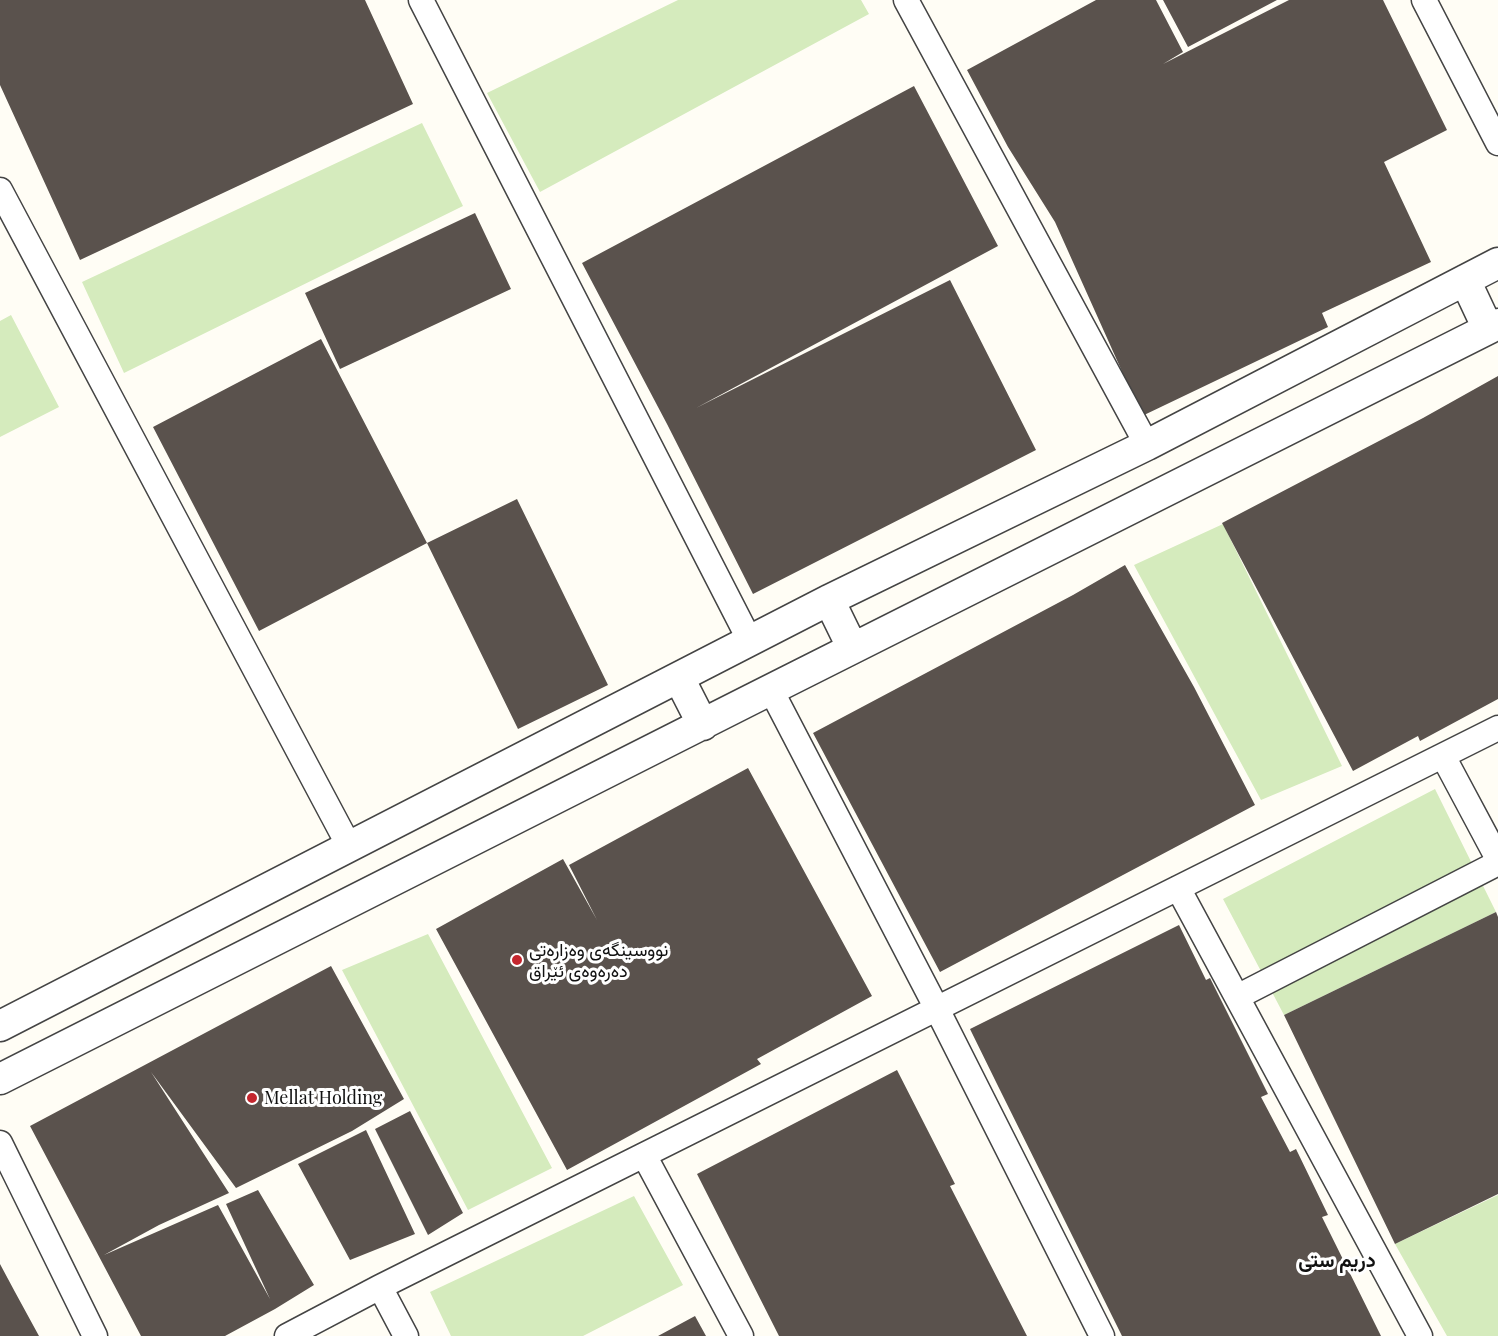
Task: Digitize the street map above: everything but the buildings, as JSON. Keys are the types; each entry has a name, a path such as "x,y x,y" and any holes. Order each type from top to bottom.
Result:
{"street":[{"path":"421,0 750,641"},
{"path":"906,0 1147,445"},
{"path":"1424,0 1498,144"},
{"path":"0,190 349,846"},
{"path":"0,1026 829,600 1147,445 1498,263"},
{"path":"0,1079 703,725 852,647 1493,326 1465,280"},
{"path":"829,600 852,647"},
{"path":"679,678 703,725"},
{"path":"771,690 937,1009 1102,1336"},
{"path":"287,1336 380,1287 1498,728"},
{"path":"1237,997 1498,861 1443,756"},
{"path":"1178,888 1420,1336"},
{"path":"61,995 81,1038"},
{"path":"0,1143 95,1336"},
{"path":"644,1155 741,1336"},
{"path":"380,1287 406,1336"}],"green space":[{"path":"678,0 861,0 869,14 540,192 487,93"},
{"path":"422,123 463,206 124,373 82,282"},
{"path":"11,315 59,407 0,437 0,321"},
{"path":"1223,524 1342,766 1261,800 1134,565"},
{"path":"1435,789 1496,912 1284,1015 1223,899"},
{"path":"428,934 552,1168 468,1210 342,970"},
{"path":"1498,1195 1498,1336 1447,1336 1395,1244"},
{"path":"634,1196 683,1285 583,1336 451,1336 430,1292"}],"place":[{"name":"نووسینگەی وەزارەتی دەرەوەی ئێراق","path":"517,960"},
{"name":"Mellat Holding","path":"252,1098"}],"district":[{"name":"دریم ستی","path":"1337,1261"}]}
